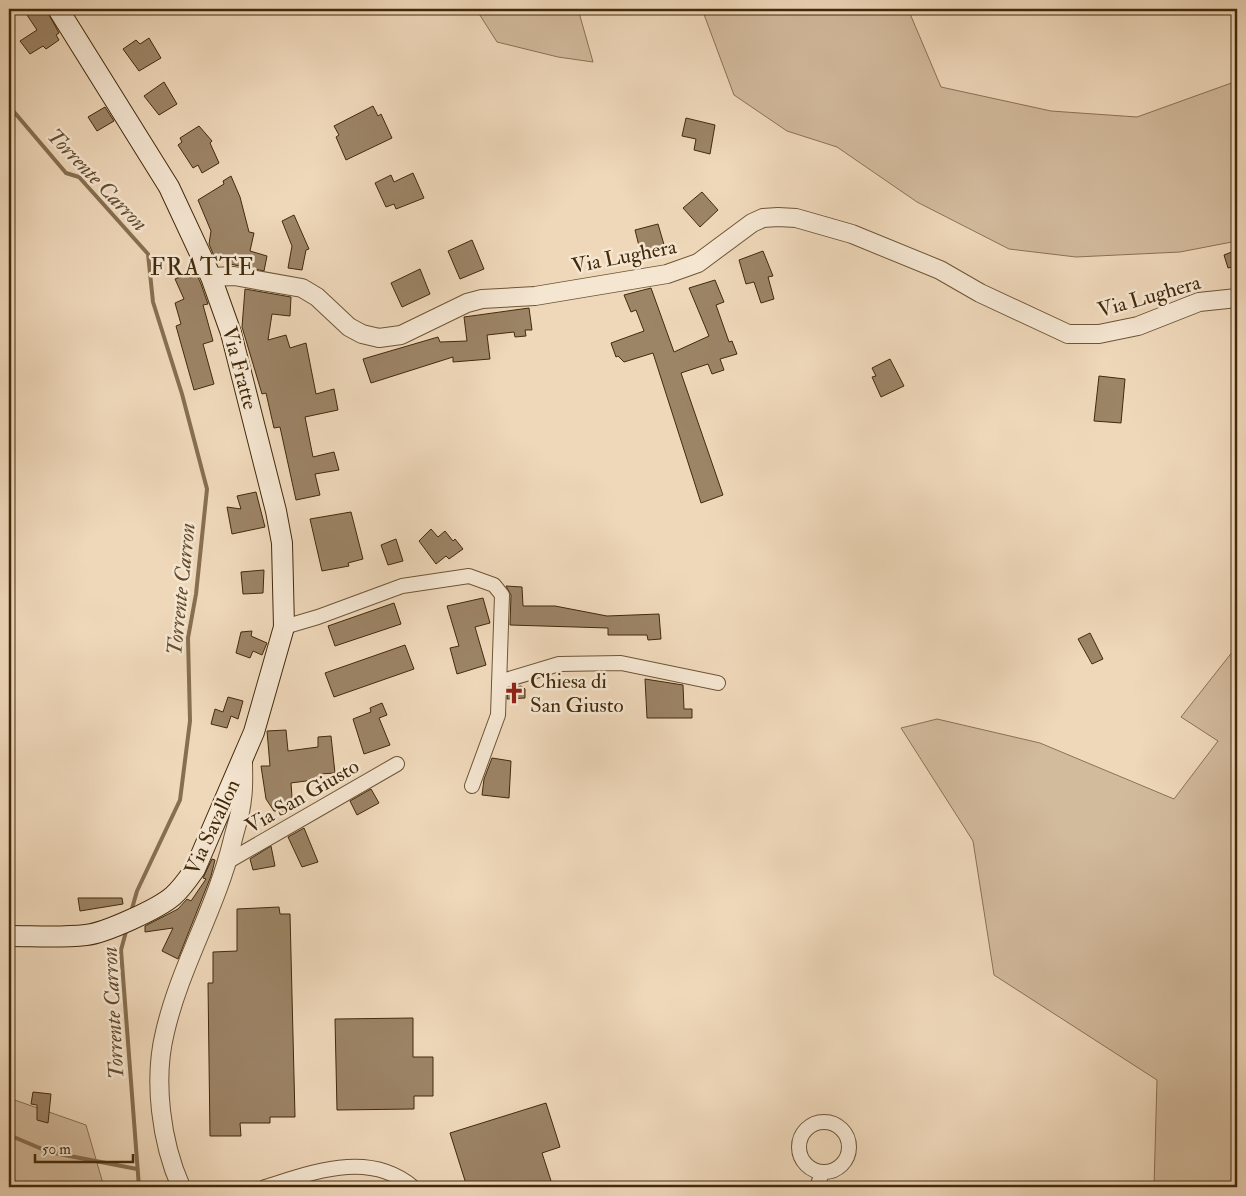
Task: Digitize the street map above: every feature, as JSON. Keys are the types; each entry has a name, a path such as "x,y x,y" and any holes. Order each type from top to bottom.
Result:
{"main road":[{"name":"Via Fratte","path":"58,9 169,187 211,277 231,333 276,511 284,573 284,627 259,714 243,761"},
{"name":"Via Savallon","path":"9,936 69,936 102,932 171,898 185,885 195,870 243,761"}],"street":[{"name":"Via Lughera","path":"211,277 234,276 302,288 317,297 349,327 362,334 379,338 401,335 467,303 482,299 535,296 667,274 698,263 752,223 763,218 778,217 796,218 852,234 940,270 980,293 1068,334 1099,334 1138,326 1199,302 1237,298"},
{"path":"284,627 318,618 402,586 469,576 494,585 502,595 498,714 472,786"},
{"path":"499,682 559,664 621,663 718,683"},
{"path":"181,1187 170,1162 164,1133 160,1087 164,1033 179,986 216,897 227,862 242,800 243,761"},
{"name":"Via San Giusto","path":"227,862 397,764"},
{"path":"265,1187 321,1170 350,1166 370,1167 389,1173 404,1180 413,1187"},
{"path":"817,1187 822,1173"}],"shaded area":[{"path":"476,9 578,9 593,62 558,57 497,42"},
{"path":"702,9 908,9 941,87 1051,111 1137,117 1237,81 1237,241 1180,252 1076,257 1009,249 917,202 837,147 787,131 734,95"},
{"path":"1237,646 1237,1187 1154,1187 1157,1080 994,975 973,841 901,728 937,719 1040,743 1174,799 1218,741 1181,717"},
{"path":"9,1098 86,1125 104,1187 9,1187"}],"building":[{"path":"23,9 46,9 59,33 56,35 59,40 46,49 43,46 30,54 20,41 37,30"},
{"path":"149,38 161,58 139,71 123,49 136,40 140,44"},
{"path":"164,82 177,104 159,115 144,96"},
{"path":"373,106 378,116 381,114 392,138 346,160 336,137 339,135 334,126"},
{"path":"105,107 114,121 97,131 88,117"},
{"path":"686,118 715,125 710,154 694,150 696,139 682,136"},
{"path":"199,126 212,141 210,143 219,163 202,173 198,165 193,168 178,145 182,142 180,138"},
{"path":"413,173 424,198 396,209 394,204 386,207 375,183 391,175 394,182"},
{"path":"231,176 240,197 249,232 254,233 250,251 267,256 264,271 225,263 232,260 214,256 209,244 211,231 198,200 224,184 223,181"},
{"path":"702,192 718,210 700,227 683,208"},
{"path":"294,215 309,249 306,250 302,270 288,268 292,246 282,221"},
{"path":"658,224 665,248 641,254 635,230"},
{"path":"472,240 484,269 460,279 448,251"},
{"path":"1237,250 1237,266 1228,268 1224,255"},
{"path":"763,251 773,276 768,277 774,299 761,303 754,282 746,284 739,260"},
{"path":"420,269 430,294 402,307 391,283"},
{"path":"188,274 190,278 197,275 201,284 208,304 203,305 213,341 203,344 214,384 194,390 176,326 181,324 175,303 184,299 175,279"},
{"path":"715,280 724,302 716,305 729,342 732,341 737,354 720,359 724,370 712,374 708,364 681,373 723,495 701,503 653,353 624,362 618,356 616,357 611,343 644,331 636,310 631,312 624,295 651,288 674,352 709,336 689,288"},
{"path":"245,289 291,297 290,316 272,314 268,340 286,335 290,348 306,343 316,394 334,389 338,410 305,417 313,457 334,452 339,470 315,474 320,495 296,500 280,427 274,428 266,393 262,394 242,327"},
{"path":"529,308 532,330 525,330 526,336 515,337 514,332 487,335 490,359 453,362 453,357 371,383 363,359 438,337 440,342 467,341 464,317"},
{"path":"890,359 904,386 881,397 872,377 876,376 872,368"},
{"path":"1099,376 1125,379 1121,423 1094,421"},
{"path":"256,492 265,527 232,534 227,507 241,509 237,496"},
{"path":"351,512 363,559 348,563 349,566 322,571 310,519"},
{"path":"431,529 438,537 445,531 463,549 449,559 446,556 436,564 419,541"},
{"path":"396,539 403,561 388,565 381,545"},
{"path":"264,570 263,593 243,594 241,572"},
{"path":"506,586 522,587 523,606 555,606 607,616 659,614 661,639 648,640 647,635 608,635 608,628 510,625 511,595"},
{"path":"483,598 490,623 475,627 486,665 457,674 450,648 459,646 447,606"},
{"path":"394,603 401,624 335,646 328,626"},
{"path":"252,631 251,636 267,643 262,655 253,651 250,658 236,653 241,632"},
{"path":"1090,633 1103,659 1092,664 1078,639"},
{"path":"405,645 414,669 334,697 325,673"},
{"path":"645,679 683,685 684,709 692,709 692,718 647,718"},
{"name":"Chiesa di San Giusto","path":"521,686 525,689 525,698 507,699 508,689"},
{"path":"228,697 243,701 238,719 231,716 227,728 211,724 215,709 223,712"},
{"path":"382,703 387,715 379,718 390,745 364,754 353,719 371,712 370,708"},
{"path":"286,730 288,751 318,747 318,737 331,736 335,773 320,774 321,779 291,783 293,811 274,811 266,799 261,766 270,766 267,731"},
{"path":"492,758 511,761 509,798 482,795 484,779"},
{"path":"371,789 379,803 357,815 350,801"},
{"path":"304,828 318,862 302,867 288,837"},
{"path":"271,846 275,866 253,870 250,859"},
{"path":"212,859 215,860 211,876 178,959 162,951 173,928 145,932 145,926 178,909 187,899 191,901 206,879 203,878"},
{"path":"78,898 122,898 123,904 80,911"},
{"path":"279,907 280,914 290,914 295,1117 270,1117 270,1123 240,1123 241,1136 210,1136 208,983 213,983 213,952 237,951 237,909"},
{"path":"413,1018 413,1057 433,1057 433,1096 414,1096 414,1109 337,1110 335,1019"},
{"path":"33,1092 51,1094 48,1123 37,1120 37,1105 31,1104"},
{"path":"546,1103 560,1147 542,1153 553,1187 467,1187 450,1133"}],"waterway":[{"name":"Torrente Carron","path":"9,106 66,173 79,177 148,254 153,302 182,394 207,489 196,594 188,638 190,721 180,800 137,891 131,912"},
{"name":"Torrente Carron","path":"127,928 121,950 139,1187"},
{"path":"9,1135 49,1152 137,1169"}],"place":[{"name":"Chiesa di San Giusto","path":"514,693"}],"district":[{"name":"FRATTE","path":"203,267"}]}
